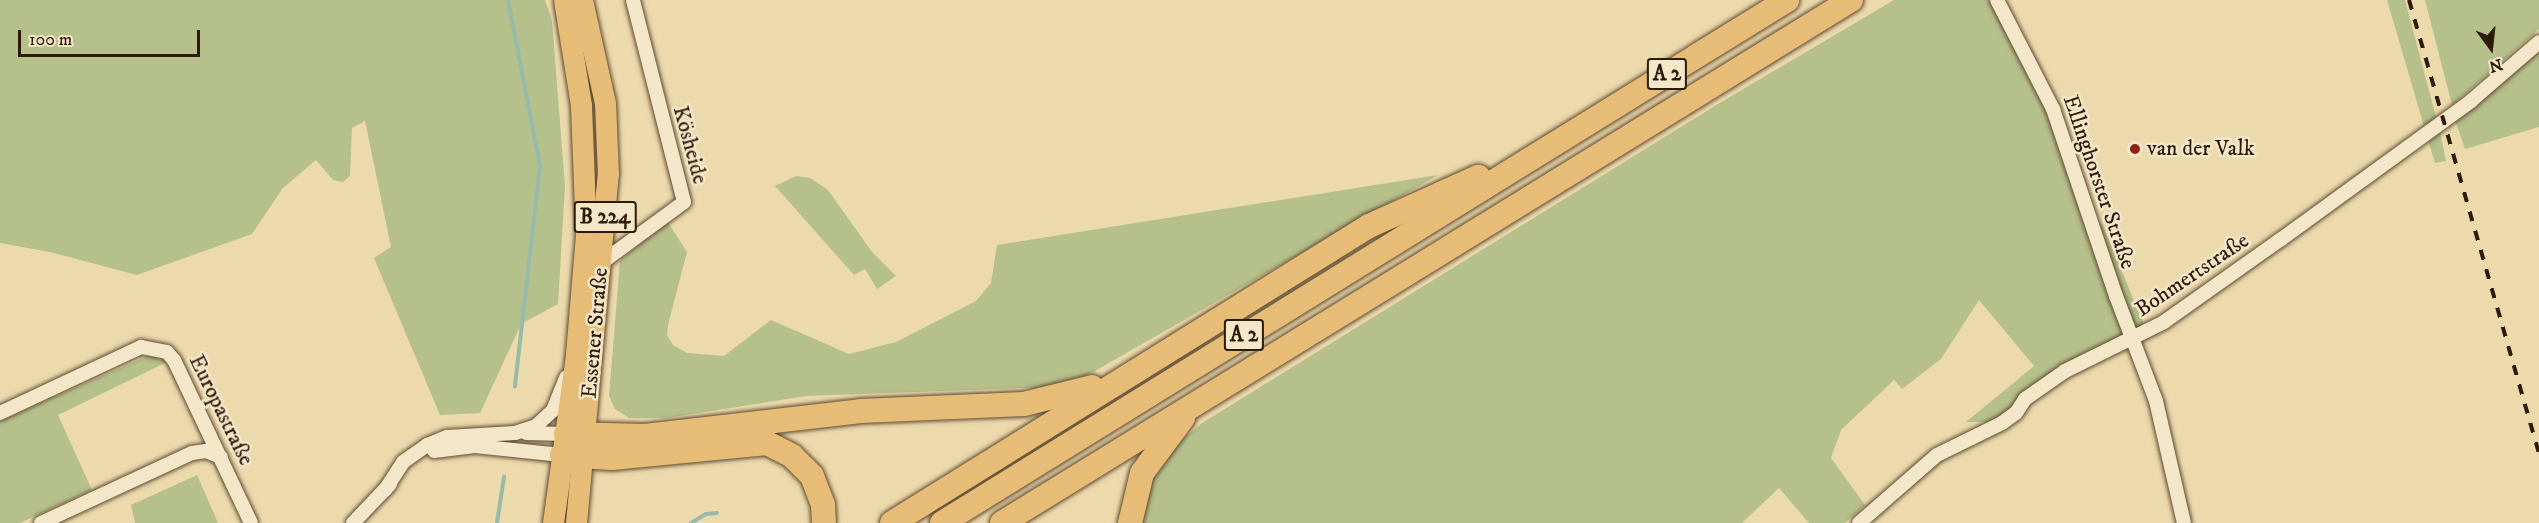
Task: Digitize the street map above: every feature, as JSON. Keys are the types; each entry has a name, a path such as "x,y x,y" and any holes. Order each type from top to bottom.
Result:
{"highway":[{"name":"A 2","path":"942,523 1788,0"},
{"name":"A 2","path":"1002,523 1851,0"},
{"path":"892,523 1369,226 1547,149"},
{"path":"574,445 861,411 1024,404 1071,395 1136,370"},
{"path":"1130,523 1142,473 1195,403"},
{"path":"574,445 644,456 767,443 792,456 812,476 823,505 824,523"}],"main road":[{"name":"Essener Straße","path":"564,0 581,105 586,178 585,255 576,354 574,445 576,523"},
{"name":"Essener Straße","path":"553,523 574,445 602,263 608,174 604,103 582,0"}],"street":[{"name":"Kösheide","path":"602,263 684,202 633,0"},
{"name":"Ellinghorster Straße","path":"1997,0 2053,109 2156,401 2184,523"},
{"name":"Bohmertstraße","path":"1859,523 1937,455 2002,423 2016,413 2025,399 2065,371 2134,340 2164,322 2446,119 2539,42"},
{"name":"Europastraße","path":"0,413 141,347 154,347 174,360 252,523"},
{"path":"515,433 536,426 553,410 576,354"},
{"path":"385,490 403,462 427,445 447,437 515,433 574,445"},
{"path":"353,523 425,454 447,447 574,445"},
{"path":"41,523 192,453 207,451 221,457"}],"green space":[{"path":"0,0 545,0 552,20 565,187 558,304 521,324 480,413 440,415 374,258 391,247 365,121 352,128 350,176 343,182 333,180 316,160 283,188 252,234 137,275 50,252 0,243"},
{"path":"1894,0 1992,0 2049,113 2087,223 2102,224 2144,324 2122,342 2089,354 2001,422 1966,422 2034,366 1979,300 1941,359 1902,389 1894,380 1841,430 1831,458 1865,505 1845,523 1809,523 1779,488 1742,523 1139,523 1145,490 1163,456 1202,423 1718,104"},
{"path":"2387,0 2405,0 2436,117 2424,126"},
{"path":"2425,0 2539,0 2539,29 2452,105"},
{"path":"2539,52 2539,127 2465,149 2455,120"},
{"path":"2440,132 2446,161 2435,163 2428,140"},
{"path":"1438,175 1074,383 1053,387 806,396 667,418 629,418 615,409 609,396 620,261 667,221 687,252 668,325 667,335 673,345 687,353 724,356 771,320 849,354 896,342 976,301 991,283 997,245"},
{"path":"796,176 810,178 828,190 872,252 896,276 877,289 865,269 854,275 775,186"},
{"path":"150,355 167,362 58,415 92,490 20,523 0,523 0,421"},
{"path":"197,475 218,523 135,523 131,505"}],"waterway":[{"path":"508,0 540,166 515,387"},
{"path":"497,523 504,477"},
{"path":"691,523 706,514 717,513"}],"railway":[{"path":"2409,0 2539,454"}],"place":[{"name":"van der Valk","path":"2135,149"}]}
